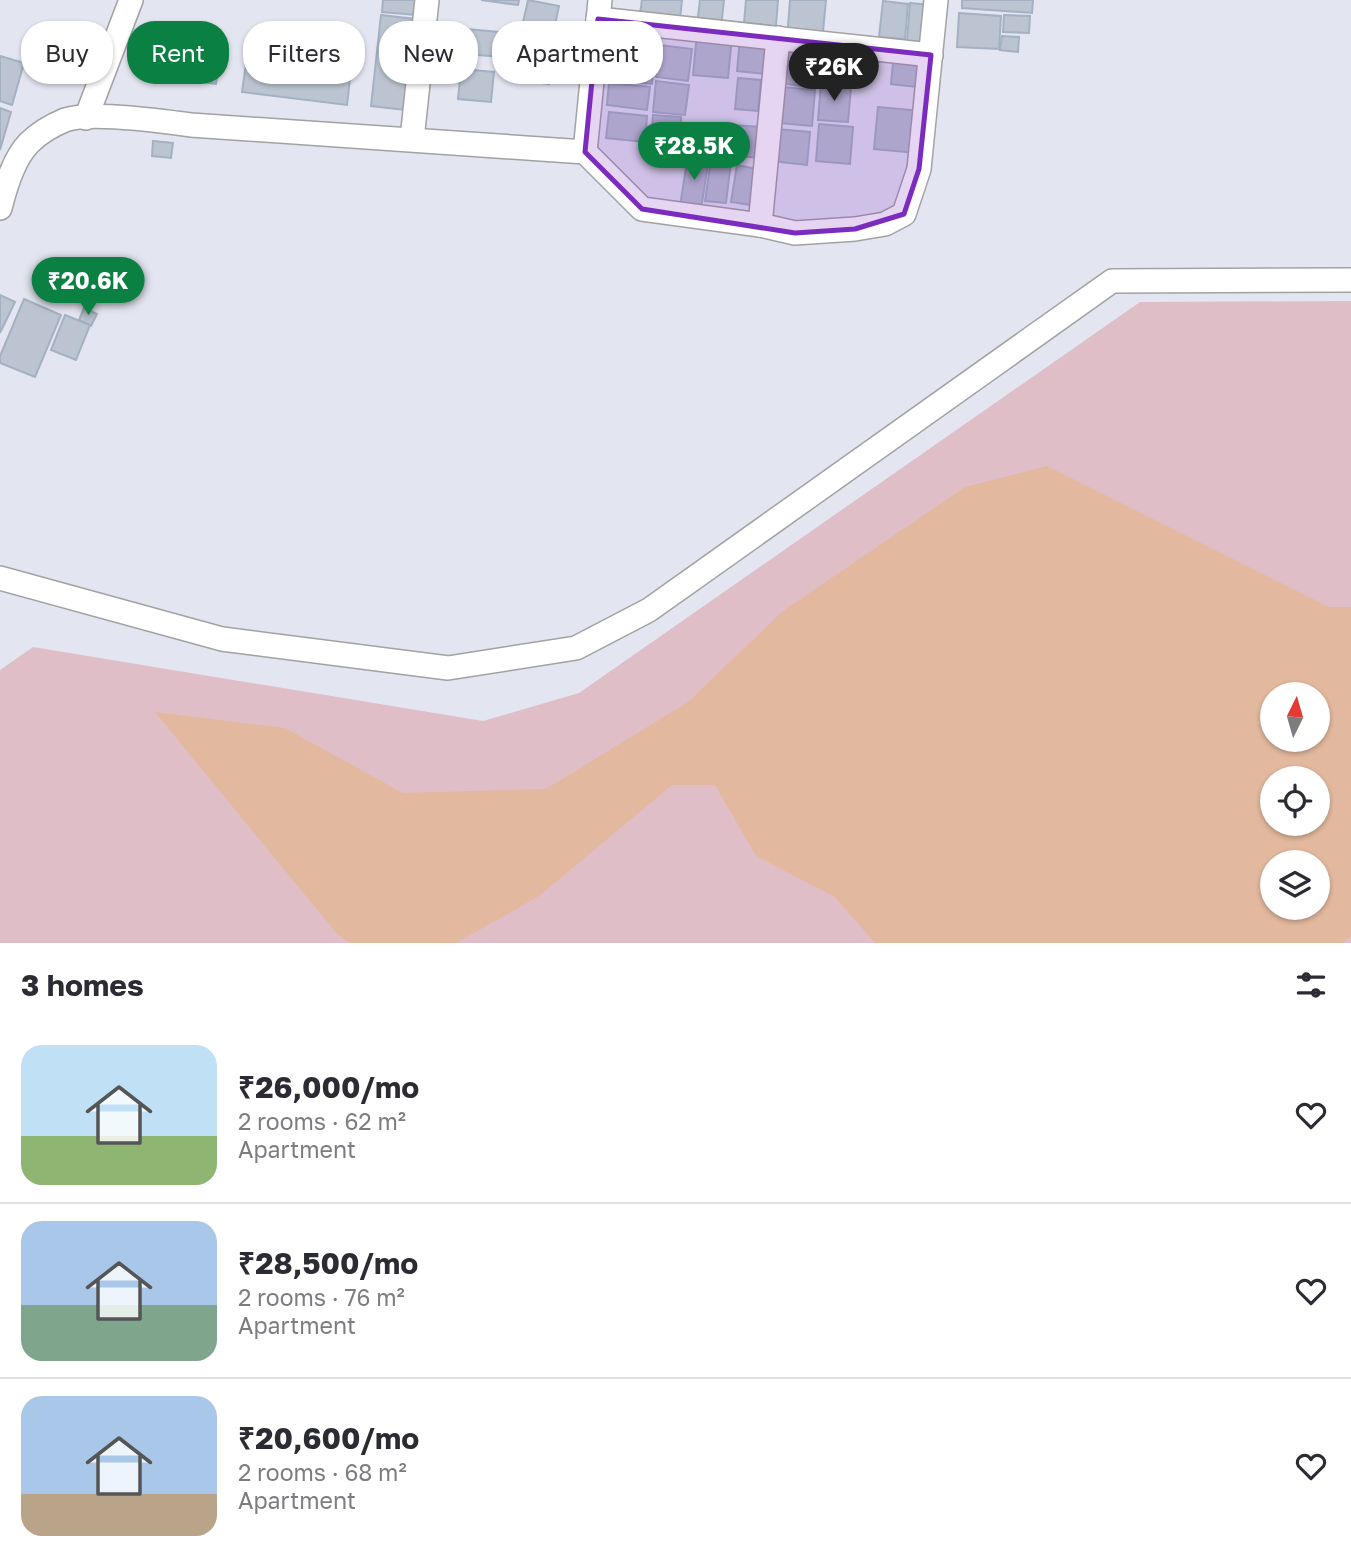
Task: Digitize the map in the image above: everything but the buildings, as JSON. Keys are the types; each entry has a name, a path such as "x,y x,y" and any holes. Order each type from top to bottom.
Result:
{"street":[{"path":"86,118 131,0"},
{"path":"412,139 427,0"},
{"path":"0,208 12,174 27,144 67,119 86,118 140,119 204,126 585,152 642,209 760,225 795,233 885,224 904,214 919,169 936,0"},
{"path":"585,152 599,9 778,38 931,55"},
{"path":"760,225 778,38"},
{"path":"0,578 222,639 435,667 448,668 576,648 649,610 1112,281 1351,280"}],"highlighted area":[{"path":"598,19 931,55 919,169 904,214 855,229 795,233 642,209 585,152"}],"shaded area":[{"path":"1351,301 1351,943 0,943 0,670 33,647 483,721 579,693 1140,302"},
{"path":"1047,466 1329,607 1351,607 1351,936 1343,943 875,943 835,897 756,856 715,785 672,785 539,896 456,943 350,943 337,934 155,712 285,728 403,793 546,789 688,702 783,611 965,487"}]}
